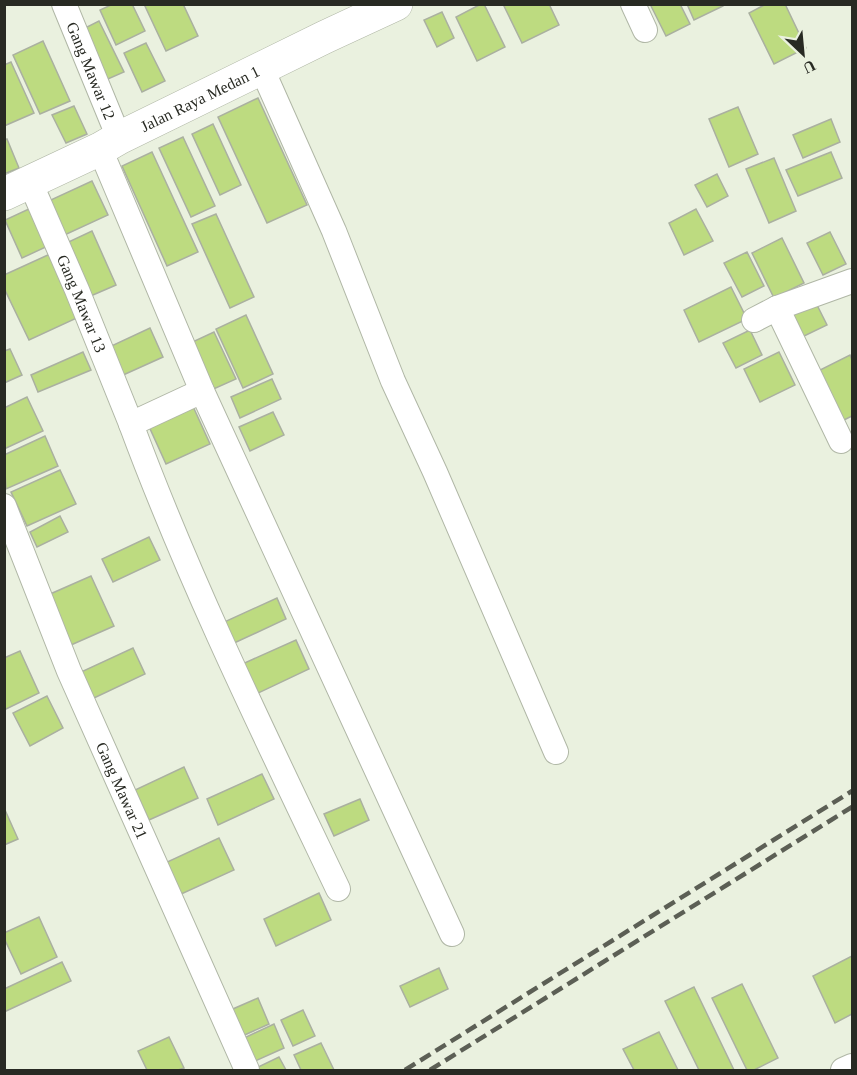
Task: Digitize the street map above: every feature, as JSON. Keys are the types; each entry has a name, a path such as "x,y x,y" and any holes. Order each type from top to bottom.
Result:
{"street":[{"name":"Gang Mawar 12","path":"64,4 110,143 202,391 452,933"},
{"path":"633,4 645,30"},
{"name":"Jalan Raya Medan 1","path":"17,188 391,6"},
{"path":"262,69 334,231 393,381 435,472 556,752"},
{"name":"Gang Mawar 13","path":"17,188 77,290 186,560 251,707 338,889"},
{"path":"754,320 777,308 852,281"},
{"path":"777,308 841,441"},
{"path":"131,424 202,391"},
{"name":"Gang Mawar 21","path":"4,506 69,671 247,1071"},
{"path":"843,1071 852,1066"}],"building":[{"path":"113,4 132,4 145,31 116,45 100,10"},
{"path":"144,4 183,4 198,36 166,51"},
{"path":"484,4 505,47 477,61 456,17"},
{"path":"503,4 549,4 559,25 522,43"},
{"path":"653,4 680,4 690,24 666,36 651,6"},
{"path":"687,4 723,4 723,6 694,20"},
{"path":"766,4 785,4 806,48 774,64 749,13"},
{"path":"442,12 454,38 437,47 424,20"},
{"path":"99,21 124,72 101,82 77,32"},
{"path":"43,41 70,101 40,114 13,55"},
{"path":"146,43 165,81 142,92 124,53"},
{"path":"11,62 34,113 4,126 4,65"},
{"path":"258,98 307,205 267,223 218,117"},
{"path":"74,106 87,134 66,143 52,115"},
{"path":"738,107 758,154 729,167 709,119"},
{"path":"831,119 840,142 803,158 793,135"},
{"path":"213,124 241,185 220,195 192,134"},
{"path":"183,137 215,206 191,217 159,148"},
{"path":"7,139 19,168 4,174 4,140"},
{"path":"152,152 198,252 167,266 122,166"},
{"path":"831,152 842,178 798,196 786,170"},
{"path":"774,158 796,211 769,223 746,169"},
{"path":"717,174 728,196 707,207 695,185"},
{"path":"92,181 108,215 58,238 42,204"},
{"path":"31,208 48,246 22,258 5,220"},
{"path":"696,209 713,241 684,255 669,223"},
{"path":"216,214 254,297 230,308 192,224"},
{"path":"92,231 116,285 86,298 62,245"},
{"path":"830,232 846,264 823,275 807,243"},
{"path":"782,238 804,283 774,298 752,253"},
{"path":"747,252 764,286 742,297 724,263"},
{"path":"50,254 79,317 29,340 4,288 4,275"},
{"path":"731,287 747,319 699,342 684,310"},
{"path":"815,301 827,325 800,338 789,314"},
{"path":"246,315 273,374 243,388 216,329"},
{"path":"150,328 163,357 121,376 107,348"},
{"path":"750,330 762,355 736,368 723,343"},
{"path":"214,332 236,379 209,391 188,344"},
{"path":"10,349 22,375 4,383 4,351"},
{"path":"83,352 91,370 38,392 31,375"},
{"path":"779,352 795,385 760,402 744,369"},
{"path":"850,355 852,360 852,416 836,424 812,374"},
{"path":"272,379 281,399 240,418 231,397"},
{"path":"27,397 43,431 4,449 4,408"},
{"path":"191,402 210,444 166,464 147,422"},
{"path":"273,412 284,435 250,451 239,427"},
{"path":"45,436 58,466 6,489 4,455"},
{"path":"60,470 76,504 27,526 11,492"},
{"path":"60,516 68,532 37,547 30,532"},
{"path":"149,537 160,560 113,582 102,559"},
{"path":"91,576 114,626 71,645 48,595"},
{"path":"277,598 286,619 232,644 222,623"},
{"path":"296,640 309,669 254,695 240,665"},
{"path":"133,648 145,674 94,698 81,672"},
{"path":"20,651 39,693 4,710 4,658"},
{"path":"47,696 63,728 30,746 13,713"},
{"path":"184,767 198,798 149,820 135,790"},
{"path":"262,774 274,799 218,825 207,799"},
{"path":"360,799 369,820 334,836 324,814"},
{"path":"4,810 18,839 4,845"},
{"path":"219,838 234,870 179,895 165,863"},
{"path":"319,893 331,920 276,946 264,919"},
{"path":"39,917 57,957 21,974 4,938 4,933"},
{"path":"852,956 852,1014 835,1023 813,976"},
{"path":"62,962 71,981 4,1012 4,989"},
{"path":"439,968 448,989 410,1007 400,986"},
{"path":"742,984 778,1058 754,1070 747,1070 712,998"},
{"path":"694,987 734,1070 699,1070 665,1001"},
{"path":"258,998 269,1024 238,1038 226,1012"},
{"path":"303,1010 315,1036 293,1046 281,1020"},
{"path":"274,1024 284,1048 253,1062 242,1039"},
{"path":"659,1032 678,1070 634,1070 623,1049"},
{"path":"169,1037 184,1068 147,1070 138,1051"},
{"path":"321,1043 334,1070 301,1070 294,1055"},
{"path":"279,1057 286,1070 254,1069"}],"railway":[{"path":"405,1070 852,791"},
{"path":"430,1070 852,807"}]}
